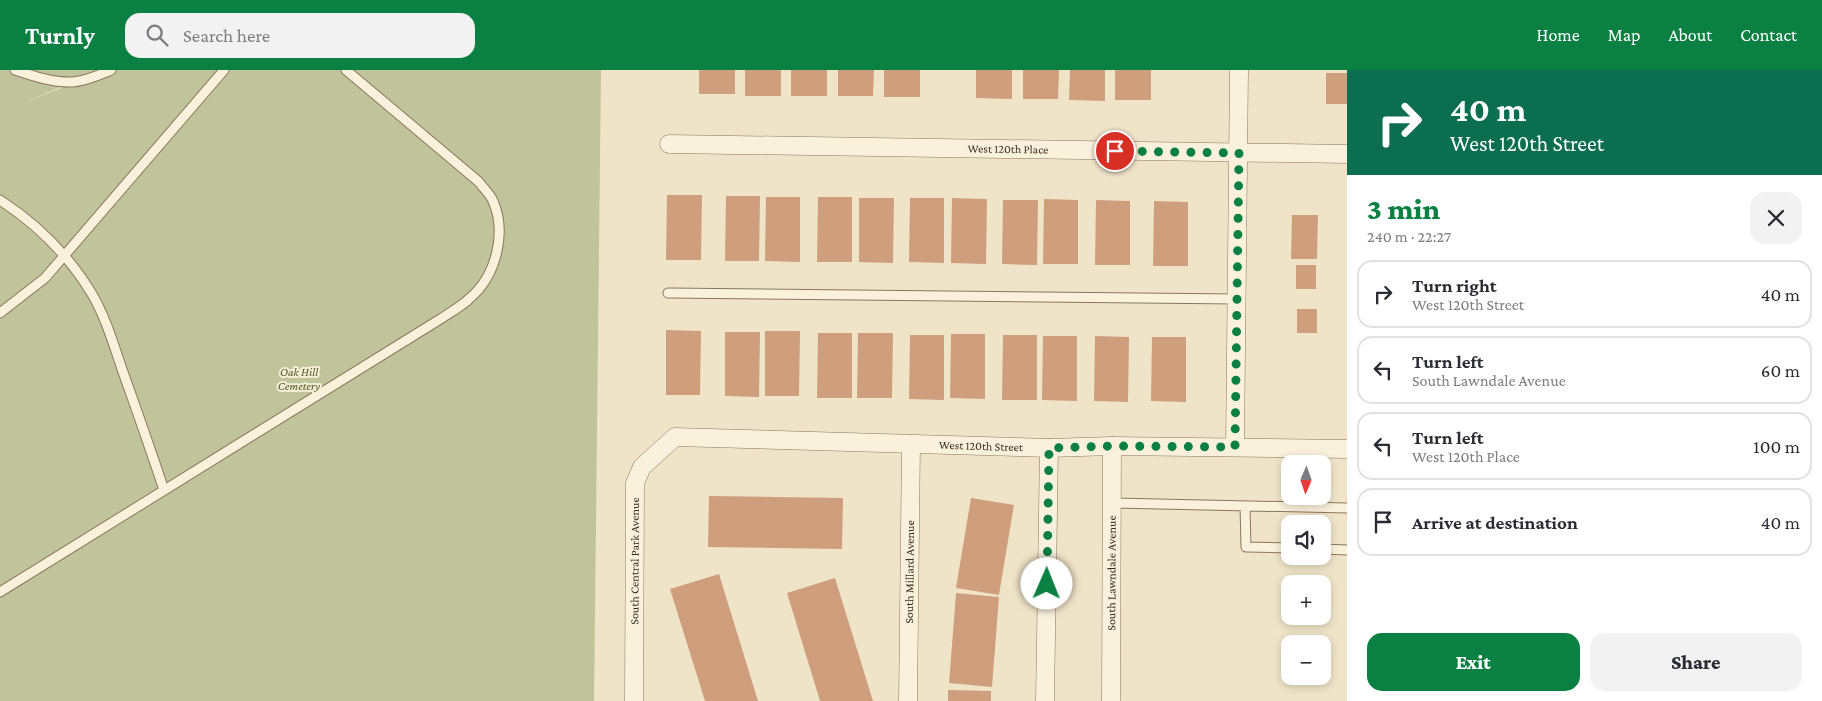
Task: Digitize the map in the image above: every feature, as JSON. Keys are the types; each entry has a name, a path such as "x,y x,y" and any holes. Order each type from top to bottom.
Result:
{"street":[{"path":"1235,447 1239,70"},
{"name":"West 120th Place","path":"669,144 1347,154"},
{"name":"West 120th Street","path":"675,438 1049,448 1112,446 1347,450"},
{"name":"South Central Park Avenue","path":"634,701 635,483 642,467 675,438"},
{"name":"South Millard Avenue","path":"908,701 911,444"},
{"name":"South Lawndale Avenue","path":"1111,701 1112,446"},
{"path":"1045,701 1049,448"}],"lane":[{"path":"15,70 59,81 73,82 85,80 110,70"},
{"path":"0,313 45,278 224,70"},
{"path":"0,592 442,318 471,298 484,282 493,266 498,244 498,224 493,201 479,182 346,70"},
{"path":"0,200 24,216 64,256 92,295 109,332 164,490"},
{"path":"668,293 1238,299"},
{"path":"1112,503 1347,508"},
{"path":"1246,506 1246,547 1281,548"},
{"path":"1331,550 1347,550"}],"green space":[{"name":"Oak Hill Cemetery","path":"0,70 100,70 21,104 106,70 601,70 594,701 0,701"}],"building":[{"path":"699,70 735,70 735,94 699,94"},
{"path":"745,70 781,70 781,96 745,96"},
{"path":"791,70 827,70 827,96 791,96"},
{"path":"838,70 874,70 873,96 838,96"},
{"path":"884,70 920,70 920,97 884,97"},
{"path":"976,70 1012,70 1012,99 976,98"},
{"path":"1023,70 1059,70 1058,99 1023,99"},
{"path":"1070,70 1105,70 1105,101 1069,100"},
{"path":"1115,70 1151,70 1151,100 1115,100"},
{"path":"1326,73 1347,73 1347,104 1326,104"},
{"path":"667,195 702,195 701,260 666,260"},
{"path":"726,196 760,196 759,261 725,261"},
{"path":"766,197 800,197 800,262 765,261"},
{"path":"818,197 852,197 852,262 817,262"},
{"path":"859,198 894,198 893,263 859,262"},
{"path":"910,198 944,198 944,263 909,262"},
{"path":"952,198 987,199 986,264 951,263"},
{"path":"1044,199 1078,200 1078,264 1043,264"},
{"path":"1003,200 1038,200 1037,265 1002,264"},
{"path":"1096,200 1130,201 1130,265 1095,265"},
{"path":"1154,201 1188,202 1188,266 1153,266"},
{"path":"1292,215 1318,215 1317,259 1291,259"},
{"path":"1296,265 1316,265 1316,289 1296,289"},
{"path":"1297,309 1317,309 1317,333 1297,333"},
{"path":"666,330 701,331 700,395 666,395"},
{"path":"765,331 800,331 799,396 765,396"},
{"path":"725,332 760,332 759,397 725,396"},
{"path":"818,333 852,333 852,398 817,398"},
{"path":"858,333 893,333 892,398 857,398"},
{"path":"951,334 985,334 985,399 950,398"},
{"path":"910,335 944,335 944,400 909,399"},
{"path":"1003,335 1037,335 1037,400 1002,400"},
{"path":"1043,336 1077,336 1077,401 1042,400"},
{"path":"1095,336 1129,337 1128,402 1094,401"},
{"path":"1152,337 1186,337 1186,402 1151,401"},
{"path":"709,496 843,498 842,549 708,547"},
{"path":"971,498 1014,505 999,595 956,588"},
{"path":"719,574 758,701 705,701 670,589"},
{"path":"835,578 873,701 820,701 787,593"},
{"path":"956,593 999,597 992,687 949,683"},
{"path":"948,690 991,691 991,701 948,701"}],"route":[{"path":"1047,584 1049,448 1112,446 1235,447 1239,153 1115,151"}]}
